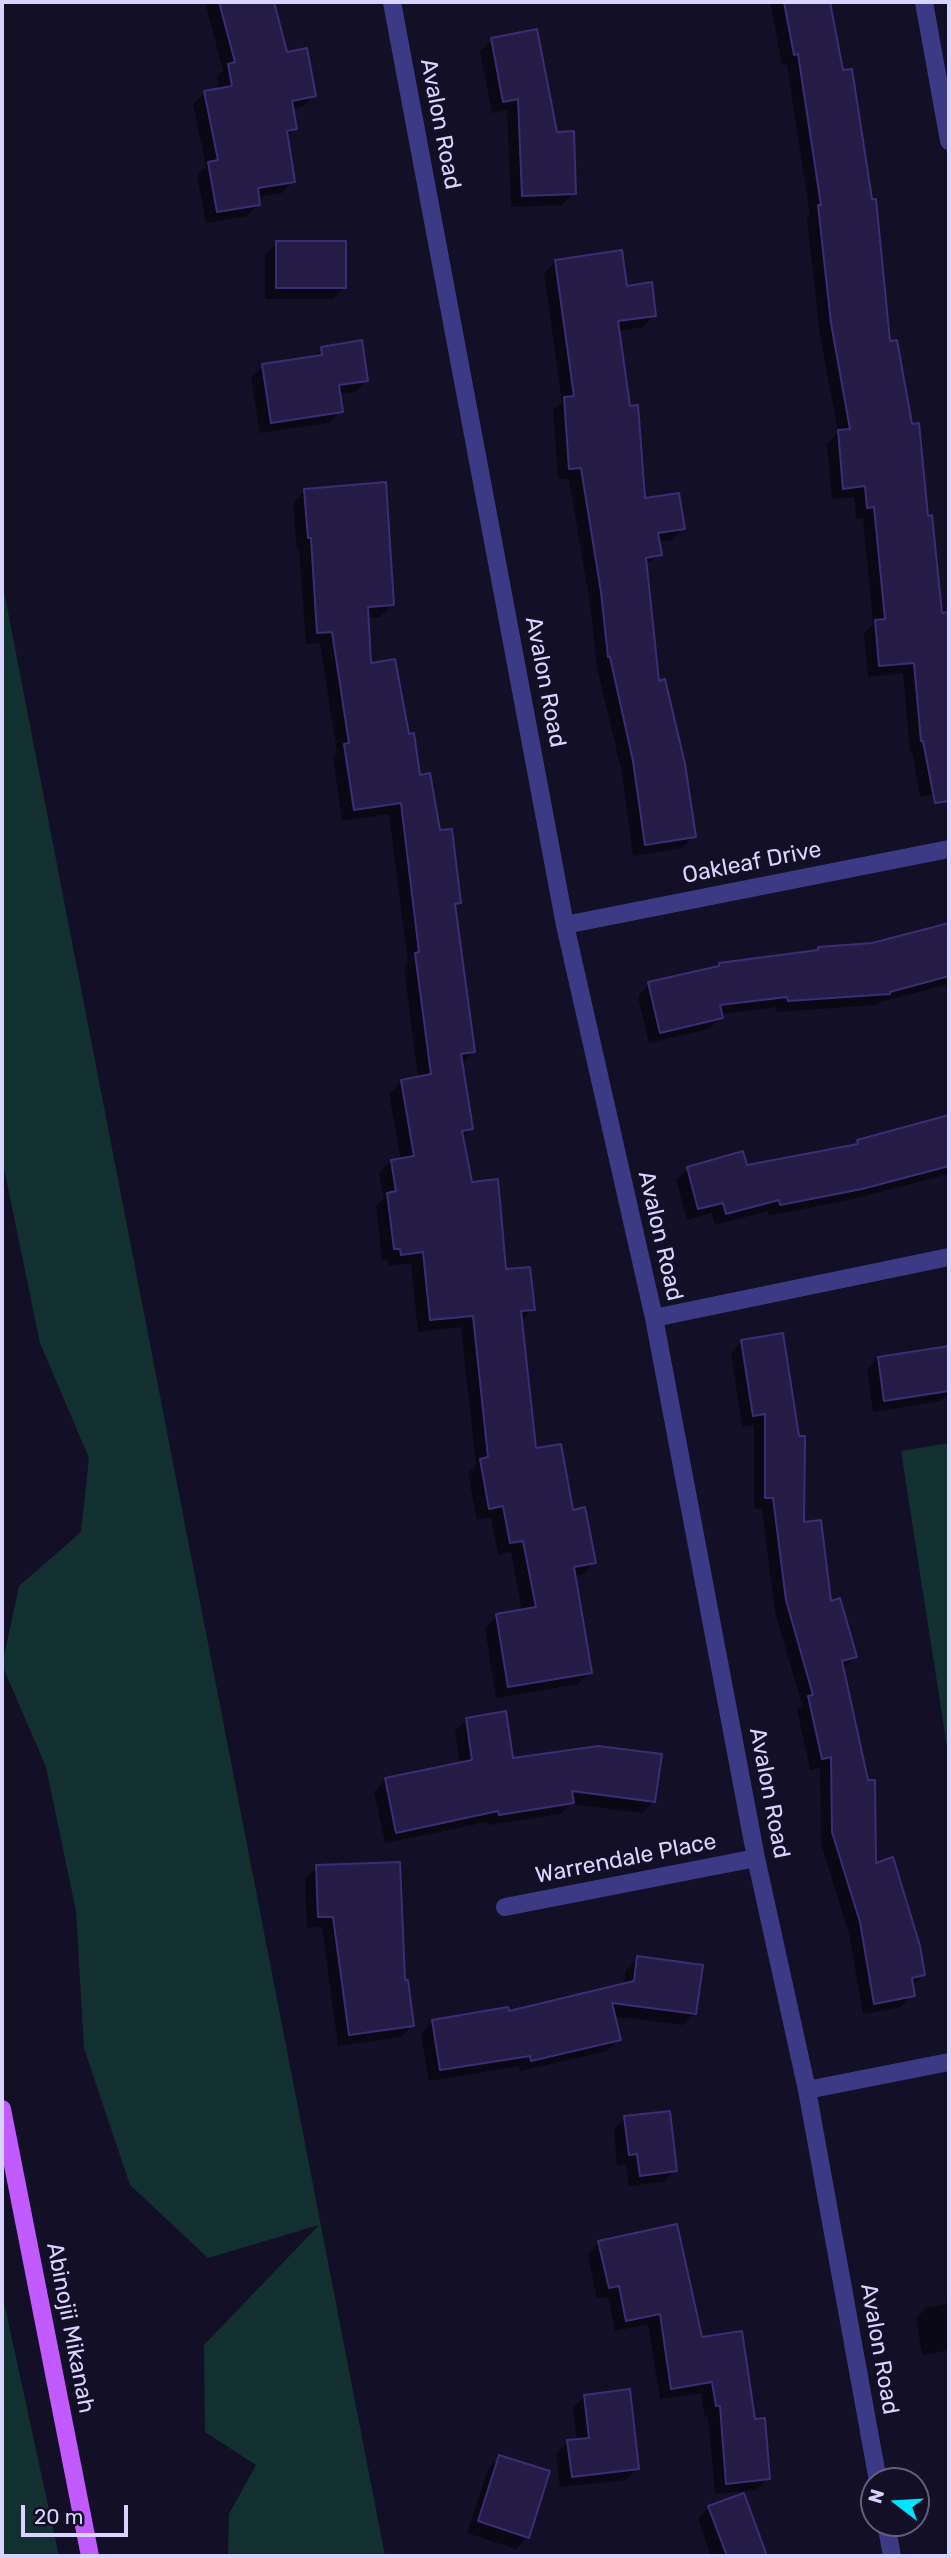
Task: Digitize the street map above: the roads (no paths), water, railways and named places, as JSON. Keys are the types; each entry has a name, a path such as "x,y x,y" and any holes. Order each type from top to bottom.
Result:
{"main road":[{"name":"Abinojii Mikanah","path":"2,2109 90,2556"},
{"path":"2,2147 22,2215"}],"street":[{"name":"Avalon Road","path":"392,2 565,925 654,1318 756,1858 807,2090 875,2467"},
{"path":"924,2 949,141"},
{"name":"Oakleaf Drive","path":"565,925 949,849"},
{"path":"654,1318 949,1257"},
{"name":"Warrendale Place","path":"505,1907 756,1858"},
{"path":"807,2090 949,2062"},
{"path":"889,2537 892,2556"}]}
